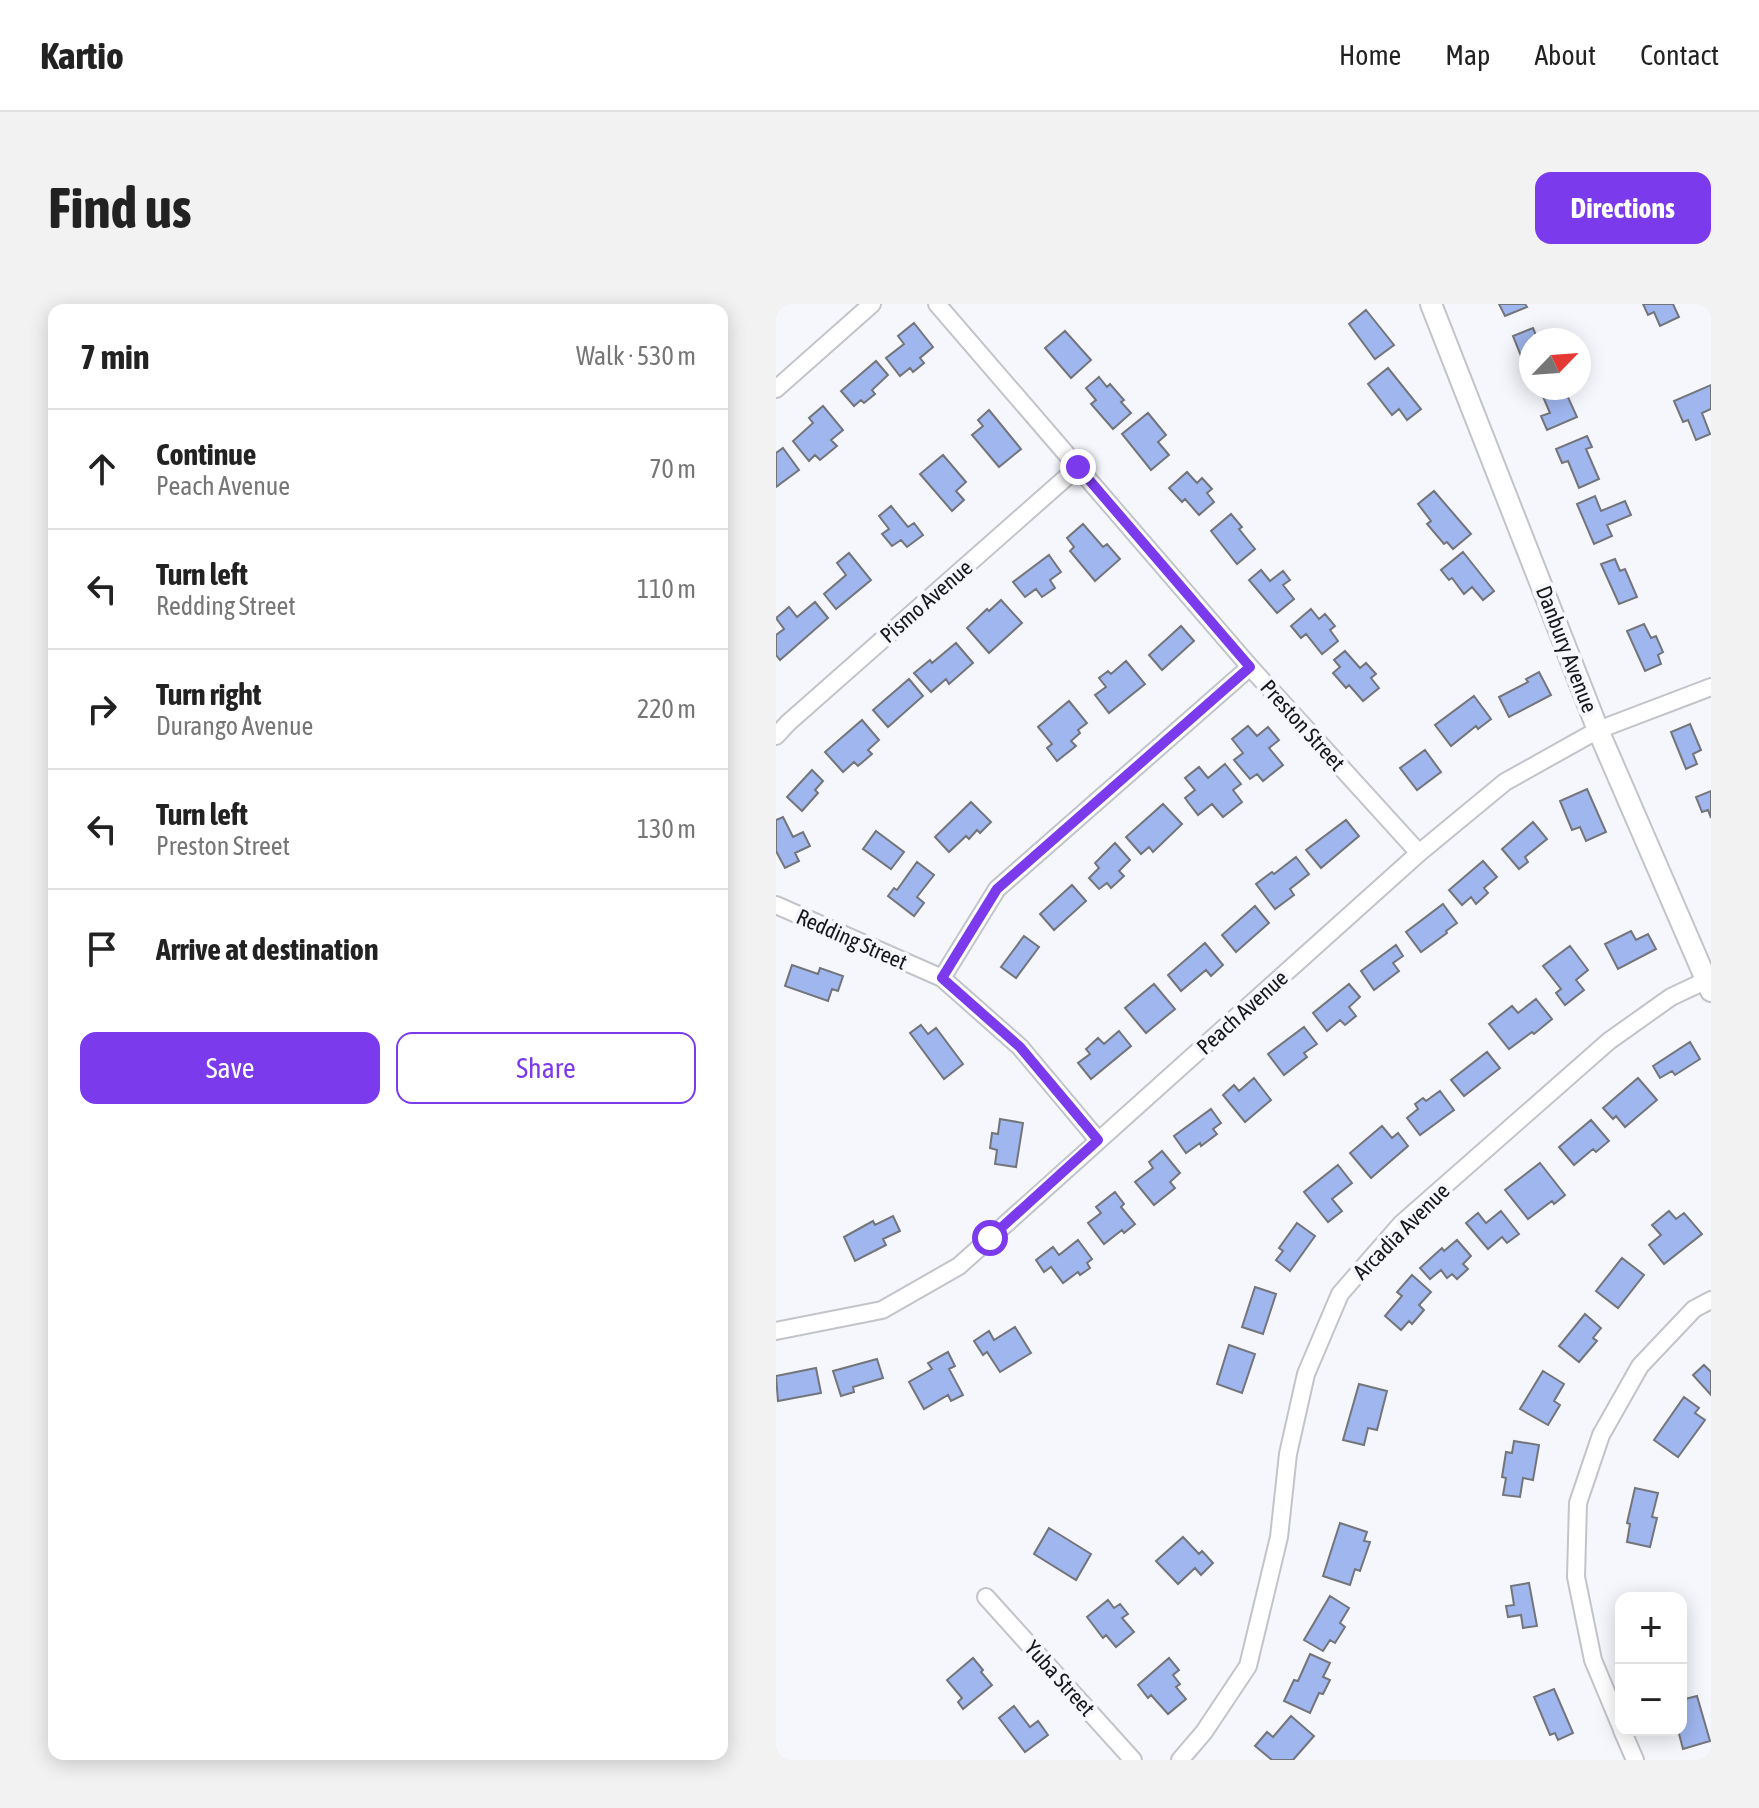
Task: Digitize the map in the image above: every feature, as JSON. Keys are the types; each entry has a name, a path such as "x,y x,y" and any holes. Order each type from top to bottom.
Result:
{"street":[{"path":"776,389 872,304"},
{"name":"Preston Street","path":"937,304 1250,667 1419,853"},
{"name":"Danbury Avenue","path":"1431,304 1598,730 1709,986"},
{"name":"Pismo Avenue","path":"776,736 1078,467"},
{"path":"942,978 997,889 1250,667"},
{"name":"Peach Avenue","path":"776,1331 882,1310 959,1266 1419,853 1505,782 1598,730 1711,687"},
{"name":"Redding Street","path":"776,905 942,978 1020,1047 1098,1140"},
{"name":"Arcadia Avenue","path":"1180,1760 1204,1732 1248,1666 1279,1537 1288,1454 1306,1374 1340,1294 1401,1224 1609,1041 1671,997 1709,986"},
{"path":"1615,1712 1593,1660 1576,1577 1578,1503 1601,1435 1640,1366 1694,1309 1711,1300"},
{"name":"Yuba Street","path":"986,1597 1133,1760"},
{"path":"1625,1736 1635,1760"}],"building":[{"path":"1499,304 1525,304 1527,307 1505,316"},
{"path":"1643,304 1673,304 1679,317 1660,326 1654,312 1648,315"},
{"path":"1366,310 1394,345 1375,359 1349,324"},
{"path":"914,323 933,347 920,358 924,363 913,372 910,368 900,376 886,358 904,344 898,336"},
{"path":"1065,331 1091,360 1071,378 1045,348"},
{"path":"1519,334 1519,351 1513,336"},
{"path":"876,361 888,375 872,390 875,394 854,406 841,391"},
{"path":"1388,368 1421,409 1407,420 1399,409 1392,415 1368,384"},
{"path":"1099,377 1107,387 1110,384 1131,413 1113,429 1091,404 1096,400 1086,388"},
{"path":"1711,385 1711,409 1702,413 1710,434 1696,440 1688,420 1683,422 1674,401"},
{"path":"1544,400 1569,400 1577,417 1547,430 1541,416 1550,413"},
{"path":"823,406 843,430 831,440 837,446 820,460 815,455 809,461 793,441 813,423 809,418"},
{"path":"989,410 1021,449 999,467 972,435 983,426 978,420"},
{"path":"1148,413 1166,435 1158,442 1169,455 1151,470 1122,434"},
{"path":"1587,436 1592,447 1586,449 1599,479 1579,488 1568,461 1562,463 1556,449"},
{"path":"783,448 799,470 776,487 776,453"},
{"path":"943,455 966,482 956,491 964,500 952,511 920,474"},
{"path":"1187,472 1197,483 1202,478 1212,489 1207,493 1214,502 1199,515 1185,499 1182,502 1169,488"},
{"path":"1434,491 1471,534 1453,549 1447,542 1444,544 1427,524 1431,521 1418,504"},
{"path":"1595,496 1601,511 1625,501 1631,515 1607,525 1612,536 1594,544 1577,504"},
{"path":"891,506 908,527 914,523 923,535 907,547 901,540 892,546 882,534 889,529 879,516"},
{"path":"1231,514 1255,549 1237,564 1211,531"},
{"path":"1083,524 1103,547 1107,544 1120,559 1095,581 1070,551 1074,547 1067,538"},
{"path":"1463,552 1494,591 1483,600 1472,587 1464,594 1452,578 1449,580 1441,570"},
{"path":"849,553 871,580 836,609 824,594 846,575 837,563"},
{"path":"1049,555 1061,572 1050,580 1055,588 1042,597 1036,589 1025,597 1013,582"},
{"path":"1615,559 1620,571 1625,569 1637,597 1619,604 1601,564"},
{"path":"1261,570 1270,581 1283,571 1290,580 1283,585 1294,599 1277,613 1249,580"},
{"path":"1001,600 1022,623 989,653 967,628"},
{"path":"815,602 828,618 780,660 776,655 776,635 784,629 776,618 789,607 797,617"},
{"path":"1311,609 1319,619 1325,614 1335,626 1330,630 1338,641 1322,654 1306,634 1301,638 1291,626"},
{"path":"1644,624 1651,638 1656,636 1663,652 1658,655 1661,664 1645,671 1627,631"},
{"path":"1181,626 1194,641 1162,670 1149,655"},
{"path":"956,643 973,663 949,684 946,679 931,692 914,673"},
{"path":"1345,651 1360,668 1366,663 1376,674 1371,678 1379,688 1363,701 1333,673 1340,667 1334,660"},
{"path":"1126,661 1145,684 1109,713 1095,695 1106,687 1099,678 1108,671 1111,674"},
{"path":"1539,672 1551,695 1509,717 1499,697 1528,682 1526,679"},
{"path":"909,679 923,696 888,727 873,710"},
{"path":"1474,696 1491,719 1478,729 1476,726 1451,746 1435,725"},
{"path":"1069,701 1087,723 1071,741 1076,746 1057,761 1047,748 1052,744 1038,727"},
{"path":"862,720 879,740 868,750 872,754 858,766 854,762 843,772 825,752"},
{"path":"1690,724 1701,750 1693,754 1697,764 1686,769 1671,732"},
{"path":"1248,726 1257,736 1268,727 1279,740 1269,748 1283,765 1263,781 1257,774 1250,779 1234,760 1243,753 1232,739"},
{"path":"1425,750 1441,772 1417,790 1400,768"},
{"path":"1225,764 1241,784 1233,790 1242,802 1223,817 1212,804 1198,815 1185,798 1195,790 1185,778 1199,767 1208,778"},
{"path":"812,770 823,781 815,790 818,793 802,811 787,797"},
{"path":"1587,789 1606,832 1586,841 1580,827 1572,830 1560,801"},
{"path":"1711,791 1711,818 1708,810 1702,812 1696,797"},
{"path":"971,802 991,822 980,833 977,830 969,839 966,836 949,852 935,837"},
{"path":"1163,804 1182,824 1153,852 1149,847 1141,854 1126,837"},
{"path":"783,817 793,837 803,832 810,846 795,853 799,861 785,868 776,851 776,820"},
{"path":"1346,820 1359,836 1321,868 1306,850"},
{"path":"1533,822 1547,839 1525,857 1528,862 1519,869 1502,849"},
{"path":"876,831 904,852 891,869 863,849"},
{"path":"1115,843 1130,860 1119,871 1124,876 1111,888 1107,883 1099,889 1089,878 1099,868 1095,863"},
{"path":"1296,857 1309,874 1290,889 1294,895 1275,909 1256,884"},
{"path":"1483,861 1497,877 1484,888 1488,893 1476,904 1471,897 1462,905 1449,890"},
{"path":"917,862 934,875 917,897 924,903 914,916 888,896 894,888 897,890"},
{"path":"1072,885 1086,901 1054,930 1040,914"},
{"path":"1443,904 1457,923 1421,952 1406,932"},
{"path":"1255,906 1269,923 1236,952 1222,935"},
{"path":"1631,931 1636,940 1648,934 1656,949 1618,969 1605,944"},
{"path":"1024,936 1039,947 1016,978 1001,967"},
{"path":"1205,943 1223,965 1211,976 1206,970 1181,991 1168,975"},
{"path":"1396,945 1403,956 1393,963 1399,971 1374,990 1361,971"},
{"path":"1570,946 1588,970 1576,980 1584,990 1565,1005 1556,993 1561,989 1543,966"},
{"path":"792,965 818,974 820,968 843,976 838,991 832,989 828,1001 785,986"},
{"path":"1154,984 1175,1009 1146,1033 1125,1008"},
{"path":"1349,984 1360,997 1349,1007 1356,1016 1345,1025 1340,1020 1327,1031 1313,1013"},
{"path":"1536,999 1552,1019 1509,1049 1489,1024 1512,1006 1518,1013"},
{"path":"921,1025 928,1034 936,1028 963,1064 944,1079 910,1033"},
{"path":"1304,1027 1317,1044 1304,1053 1307,1057 1284,1075 1268,1054"},
{"path":"1119,1031 1131,1046 1091,1079 1078,1063 1090,1054 1086,1049 1098,1038 1104,1044"},
{"path":"1690,1042 1700,1059 1675,1075 1672,1071 1660,1078 1653,1066"},
{"path":"1487,1052 1500,1068 1464,1096 1451,1080"},
{"path":"1254,1078 1271,1100 1245,1122 1223,1095 1234,1085 1239,1091"},
{"path":"1638,1078 1657,1100 1625,1127 1616,1116 1613,1119 1603,1108"},
{"path":"1440,1091 1454,1110 1420,1135 1407,1118 1418,1109 1415,1104 1423,1098 1426,1101"},
{"path":"1211,1109 1221,1123 1213,1129 1217,1134 1186,1153 1174,1136"},
{"path":"1000,1119 1023,1123 1016,1167 995,1164 997,1150 990,1148 992,1133 998,1134"},
{"path":"1591,1120 1609,1141 1596,1152 1593,1149 1574,1165 1559,1147"},
{"path":"1382,1126 1392,1138 1398,1133 1408,1146 1371,1178 1350,1153"},
{"path":"1162,1151 1180,1173 1170,1182 1175,1188 1154,1205 1135,1182 1153,1168 1149,1162"},
{"path":"1540,1163 1565,1195 1528,1219 1505,1190"},
{"path":"1338,1165 1352,1183 1332,1199 1342,1211 1328,1222 1304,1192"},
{"path":"1115,1192 1124,1204 1121,1207 1135,1224 1104,1244 1088,1223 1101,1213 1096,1207"},
{"path":"1501,1211 1519,1234 1507,1243 1502,1237 1488,1249 1466,1223 1478,1213 1486,1223"},
{"path":"1669,1211 1676,1219 1684,1213 1702,1234 1664,1264 1649,1245 1661,1235 1652,1225"},
{"path":"893,1216 900,1231 883,1239 886,1245 855,1261 844,1237 873,1221 875,1225"},
{"path":"1297,1223 1315,1236 1290,1271 1276,1260 1283,1251 1279,1248"},
{"path":"1078,1240 1092,1259 1087,1263 1090,1268 1063,1283 1051,1267 1044,1272 1036,1260 1053,1247 1059,1255"},
{"path":"1457,1240 1471,1256 1463,1264 1468,1269 1457,1279 1452,1274 1447,1278 1441,1270 1430,1279 1420,1268 1442,1248 1444,1251"},
{"path":"1622,1258 1644,1275 1618,1308 1596,1291"},
{"path":"1412,1275 1431,1292 1419,1305 1424,1310 1412,1324 1409,1321 1401,1330 1385,1316 1402,1296 1397,1292"},
{"path":"1255,1287 1276,1294 1263,1334 1242,1327"},
{"path":"1585,1314 1601,1328 1593,1338 1597,1341 1579,1362 1559,1346"},
{"path":"1015,1327 1031,1353 1000,1372 987,1352 983,1355 974,1341 989,1331 994,1340"},
{"path":"1229,1345 1255,1354 1242,1393 1217,1384"},
{"path":"948,1352 955,1366 949,1369 963,1395 951,1401 948,1395 924,1409 909,1382 932,1369 928,1363"},
{"path":"877,1359 883,1378 853,1387 854,1392 841,1396 833,1371"},
{"path":"1704,1365 1711,1372 1711,1395 1693,1375"},
{"path":"816,1368 821,1393 778,1401 776,1376"},
{"path":"1543,1371 1564,1384 1554,1401 1560,1405 1548,1425 1520,1409"},
{"path":"1359,1384 1387,1391 1377,1430 1368,1428 1364,1445 1343,1440"},
{"path":"1684,1397 1699,1408 1695,1413 1705,1420 1678,1457 1654,1440"},
{"path":"1514,1441 1539,1445 1533,1480 1523,1478 1520,1497 1503,1495 1506,1452 1512,1453"},
{"path":"1635,1488 1658,1493 1652,1517 1657,1518 1650,1547 1627,1542 1630,1524 1627,1523"},
{"path":"1340,1523 1367,1532 1364,1541 1370,1542 1360,1571 1355,1569 1350,1585 1323,1576"},
{"path":"1049,1528 1091,1554 1076,1580 1034,1554"},
{"path":"1183,1537 1213,1563 1201,1575 1195,1568 1178,1584 1156,1561"},
{"path":"1529,1583 1537,1626 1523,1628 1521,1615 1508,1617 1506,1606 1514,1605 1511,1586"},
{"path":"1330,1596 1349,1608 1340,1623 1345,1627 1335,1643 1330,1640 1323,1651 1304,1640"},
{"path":"1108,1600 1114,1608 1120,1604 1128,1614 1122,1618 1134,1632 1116,1647 1106,1635 1103,1638 1087,1617"},
{"path":"1310,1654 1330,1663 1323,1677 1330,1680 1323,1694 1319,1693 1310,1713 1284,1701 1294,1680 1298,1681"},
{"path":"973,1658 992,1685 963,1709 958,1702 962,1698 947,1680"},
{"path":"1169,1658 1179,1670 1173,1675 1180,1684 1176,1687 1186,1699 1168,1714 1138,1685"},
{"path":"1554,1689 1573,1733 1558,1740 1555,1733 1550,1735 1534,1697"},
{"path":"1697,1696 1710,1741 1683,1749 1680,1736 1687,1736 1687,1698"},
{"path":"1014,1706 1030,1727 1038,1721 1048,1735 1025,1752 999,1718"},
{"path":"1291,1716 1314,1736 1293,1760 1272,1760 1255,1746 1267,1732 1273,1737"}],"route":[{"path":"990,1238 1098,1140 1020,1047 942,978 997,889 1250,667 1078,467"}]}
